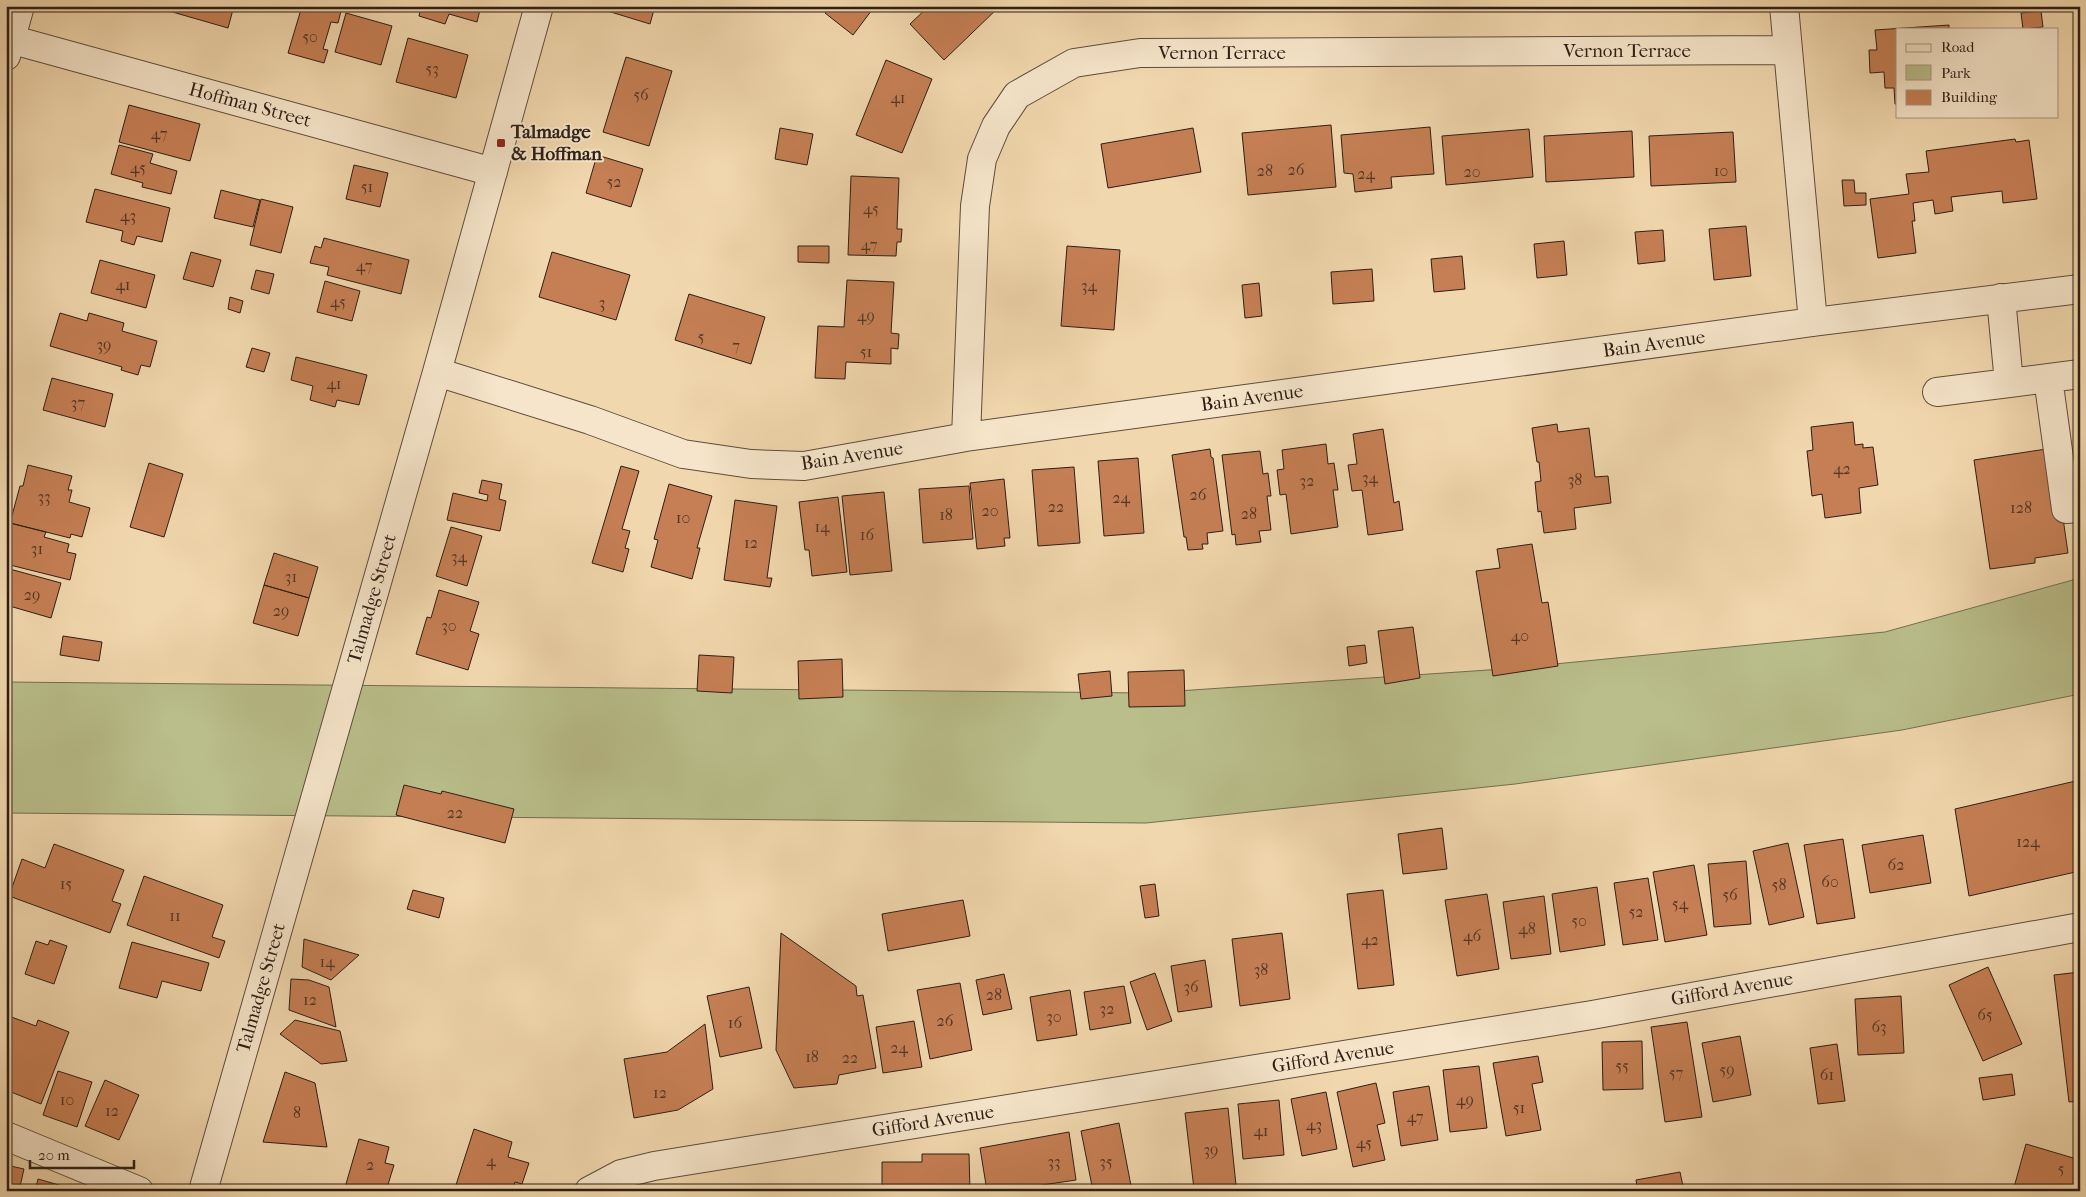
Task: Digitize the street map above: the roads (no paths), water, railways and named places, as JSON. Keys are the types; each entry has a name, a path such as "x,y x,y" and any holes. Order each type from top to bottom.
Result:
{"street":[{"path":"8,44 20,6"},
{"name":"Talmadge Street","path":"203,1191 437,372 539,6"},
{"path":"1784,6 1813,322"},
{"name":"Hoffman Street","path":"8,44 493,172"},
{"name":"Vernon Terrace","path":"966,437 975,206 982,159 996,126 1017,95 1074,63 1140,53 1788,50"},
{"name":"Bain Avenue","path":"437,372 590,420 683,454 751,464 804,466 966,437 1813,322 2080,289"},
{"path":"2001,298 2010,383"},
{"path":"1937,392 2080,374"},
{"path":"2048,378 2066,510 2080,508"},
{"name":"Gifford Avenue","path":"589,1191 620,1174 654,1166 1592,1015 2080,927"},
{"path":"6,1136 139,1191"}],"place":[{"name":"Talmadge & Hoffman","path":"501,143"}]}
